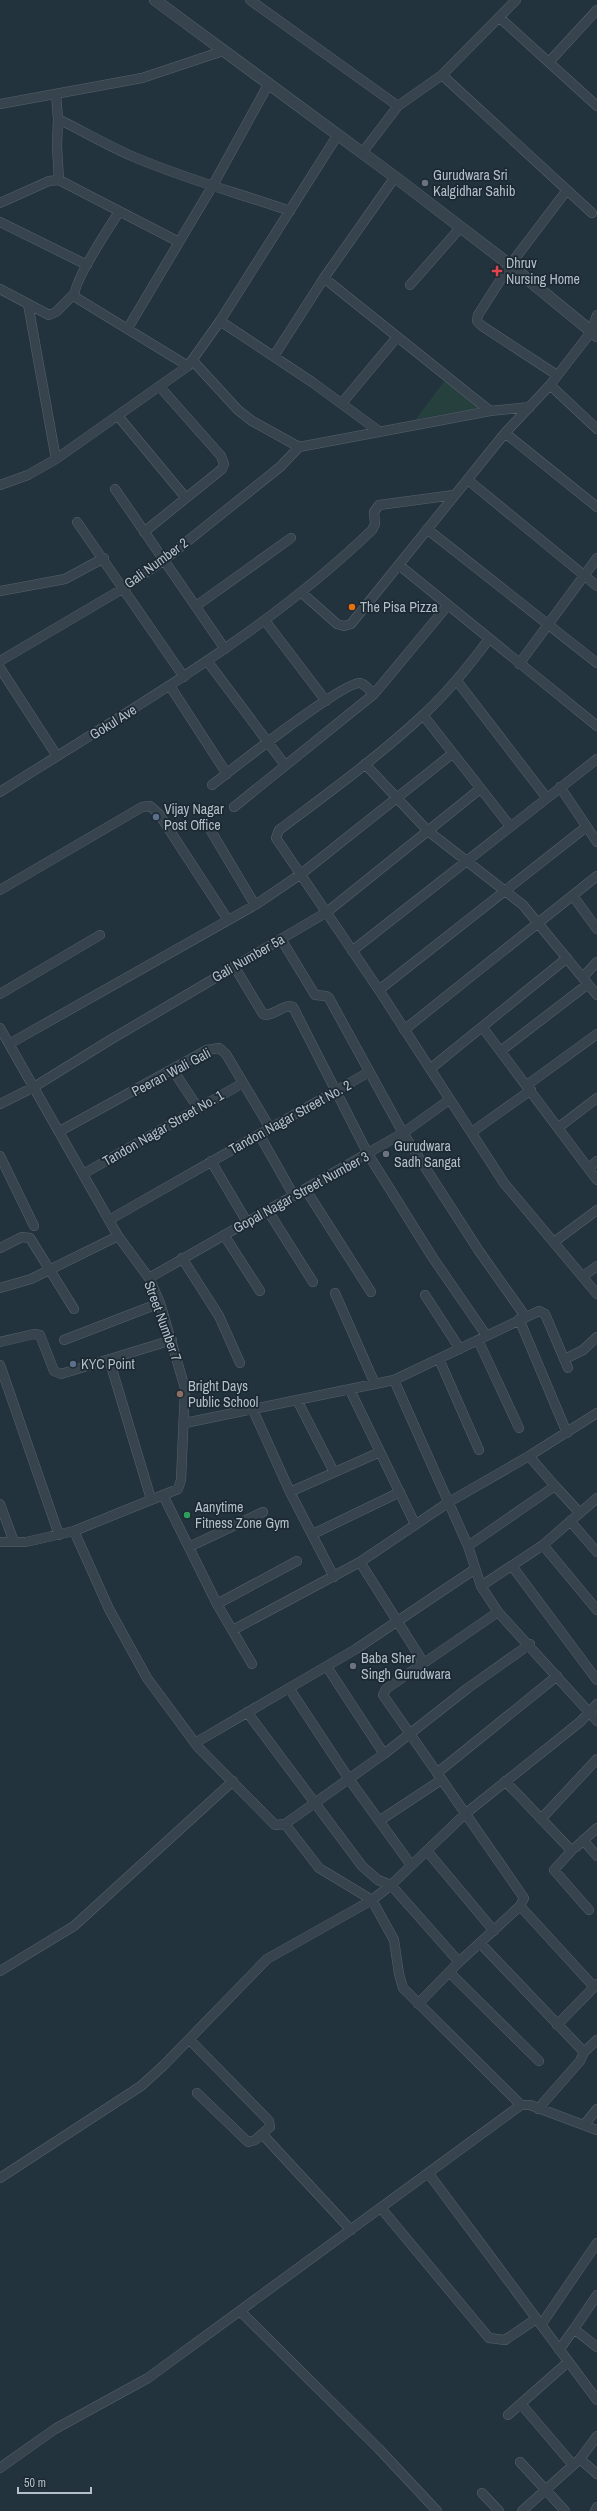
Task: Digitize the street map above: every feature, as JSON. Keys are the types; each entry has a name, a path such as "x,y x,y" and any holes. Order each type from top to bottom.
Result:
{"street":[{"path":"155,0 337,136 395,177 510,265 594,334"},
{"path":"250,0 398,106"},
{"path":"362,153 398,106 442,75 500,18 516,0"},
{"path":"549,62 597,10"},
{"path":"500,18 597,106"},
{"path":"0,104 142,78 223,51"},
{"path":"442,75 592,213"},
{"path":"128,328 213,185 268,85"},
{"path":"56,94 59,180"},
{"path":"58,119 133,157 171,172 290,211"},
{"path":"0,485 28,475 56,459 160,387 190,363 220,321 337,136"},
{"path":"274,356 324,278 395,177"},
{"path":"0,203 49,181 59,180 179,242"},
{"path":"558,375 482,326 477,321 478,315 510,265 567,190"},
{"path":"0,289 28,304 52,314 74,294 87,265 119,212"},
{"path":"0,222 87,265"},
{"path":"410,285 460,228"},
{"path":"324,278 490,411"},
{"path":"74,294 78,300 190,363 238,410 252,421 299,446 490,411 530,406"},
{"path":"28,304 56,459"},
{"path":"302,594 337,624 348,626 355,620 505,433 550,385 594,334 597,315"},
{"path":"220,321 342,403 380,432"},
{"path":"342,403 397,337"},
{"path":"550,385 597,429"},
{"path":"144,532 222,469 223,460 160,387"},
{"path":"118,416 186,498"},
{"path":"505,433 597,507"},
{"name":"Gali Number 2","path":"0,661 124,588 164,560 280,467 299,446"},
{"path":"468,480 597,586"},
{"path":"115,489 225,649"},
{"name":"Gokul Ave","path":"0,792 208,662 266,622 302,594 372,530 375,524 374,512 379,505 454,495"},
{"path":"77,522 104,558 184,677"},
{"path":"427,529 597,663"},
{"path":"196,606 291,538"},
{"path":"0,591 65,579 104,558"},
{"path":"519,664 583,575 597,558"},
{"path":"399,565 597,726"},
{"path":"234,807 374,694 448,605"},
{"path":"266,622 326,701"},
{"path":"489,639 457,681 423,715 365,764 276,833 278,842 379,990 504,1183 597,1294"},
{"path":"208,662 285,765"},
{"path":"0,668 57,756"},
{"path":"457,681 546,797"},
{"path":"212,785 268,742 326,701 360,683 374,694"},
{"path":"170,686 227,774"},
{"path":"423,715 452,754 510,826"},
{"path":"9,1044 255,905 301,874 395,797 452,754"},
{"path":"352,950 546,797 597,759"},
{"path":"365,764 428,831 465,862 505,889 539,922 597,995"},
{"path":"560,787 597,842"},
{"name":"Gali Number 5a","path":"0,1104 34,1088 234,966 327,912 480,789"},
{"path":"0,890 142,807 150,806 159,814 228,920"},
{"path":"379,990 505,889 586,827"},
{"path":"211,831 255,905"},
{"path":"404,1030 597,876"},
{"path":"573,896 597,929"},
{"path":"0,994 100,935"},
{"path":"280,939 316,997 326,996 329,998 403,1133 522,1318 567,1433"},
{"path":"430,1069 483,1028 567,958"},
{"path":"502,1050 585,981 597,962"},
{"path":"234,966 263,1014 268,1015 288,1006 293,1007 368,1154 482,1337 520,1428"},
{"name":"Street Number 7","path":"0,1028 60,1131 118,1236 149,1278 160,1303 185,1388 180,1485 174,1491 74,1531 26,1542 0,1542"},
{"path":"483,1028 502,1050 597,1180"},
{"path":"472,1132 597,1034"},
{"name":"Peeran Wali Gali","path":"60,1131 208,1050 219,1048 226,1054 270,1128"},
{"path":"173,1070 198,1108"},
{"name":"Tandon Nagar Street No. 2","path":"109,1220 369,1072"},
{"name":"Tandon Nagar Street No. 1","path":"83,1174 243,1083"},
{"path":"559,1127 597,1098"},
{"name":"Gopal Nagar Street Number 3","path":"149,1278 368,1154 403,1133 449,1100"},
{"path":"259,1134 294,1196"},
{"path":"0,1156 34,1226"},
{"path":"211,1161 247,1222"},
{"path":"588,1168 597,1161"},
{"path":"306,1190 371,1292"},
{"path":"554,1242 597,1210"},
{"path":"268,1211 312,1282"},
{"path":"224,1235 260,1291"},
{"path":"0,1288 31,1280 118,1236"},
{"path":"0,1248 22,1237 28,1237 51,1270 74,1309"},
{"path":"182,1258 219,1316 240,1362"},
{"path":"583,1276 597,1266"},
{"path":"335,1293 375,1384"},
{"path":"425,1295 460,1349"},
{"path":"64,1340 160,1303"},
{"path":"184,1423 394,1380 539,1311 545,1314 566,1363 597,1337"},
{"path":"0,1342 34,1334 40,1335 54,1370 59,1374 172,1340"},
{"path":"109,1359 151,1499"},
{"path":"439,1359 479,1450"},
{"path":"0,1365 59,1535"},
{"path":"394,1380 468,1546 481,1586 498,1612 530,1644 597,1721"},
{"path":"350,1390 415,1524"},
{"path":"297,1400 334,1472"},
{"path":"252,1410 290,1492 334,1577"},
{"path":"233,1630 360,1562 449,1502 529,1456 597,1413"},
{"path":"290,1492 380,1452"},
{"path":"529,1456 554,1486 579,1512"},
{"path":"468,1546 554,1486"},
{"path":"312,1534 400,1492"},
{"path":"163,1495 217,1604 252,1664"},
{"path":"481,1586 543,1545 579,1512 597,1498"},
{"path":"0,1504 14,1542"},
{"path":"189,1547 263,1512"},
{"path":"570,1521 597,1552"},
{"path":"74,1531 109,1609 134,1657 195,1743 275,1825 285,1824 349,1779 530,1644"},
{"path":"543,1545 597,1610"},
{"path":"217,1604 297,1561"},
{"path":"360,1562 423,1662"},
{"path":"512,1566 597,1680"},
{"path":"195,1743 327,1667 475,1569"},
{"path":"418,2004 459,1962 524,1902 523,1894 465,1814 383,1695 386,1689 423,1662 498,1612"},
{"path":"327,1667 384,1754"},
{"path":"379,1821 439,1776 557,1676"},
{"path":"289,1688 349,1779 411,1865"},
{"path":"0,2178 141,2086 267,1959 372,1900 391,1885 465,1814 590,1712 597,1704"},
{"path":"248,1712 362,1866 378,1880 391,1885 459,1962"},
{"path":"541,1819 597,1759"},
{"path":"0,1971 74,1926 233,1781"},
{"path":"505,1781 567,1847 573,1849"},
{"path":"285,1824 319,1868 372,1900 394,1940 400,1982 418,2004 521,2105 538,2109 597,2130"},
{"path":"589,1910 554,1870 573,1849 597,1828"},
{"path":"583,1840 597,1856"},
{"path":"427,1851 494,1931"},
{"path":"520,1906 595,1986 557,2025"},
{"path":"480,1943 584,2052"},
{"path":"449,1972 539,2062"},
{"path":"189,2039 269,2121 270,2127 263,2135 252,2142 244,2139 197,2093"},
{"path":"538,2109 580,2061 584,2052 597,2040"},
{"path":"0,2468 55,2429 148,2378 380,2208 429,2174 521,2105"},
{"path":"584,2126 597,2109"},
{"path":"263,2135 351,2230"},
{"path":"429,2174 597,2400"},
{"path":"380,2208 484,2334 489,2338 505,2340 538,2322 597,2242"},
{"path":"559,2350 597,2296"},
{"path":"240,2311 373,2443 437,2511"},
{"path":"574,2330 597,2348"},
{"path":"508,2415 568,2362"},
{"path":"520,2404 577,2462 597,2474"},
{"path":"522,2511 577,2462 597,2436"},
{"path":"520,2462 565,2511"},
{"path":"482,2492 499,2511"},
{"path":"594,2511 597,2507"}],"green space":[{"path":"446,379 479,408 416,419"}],"place":[{"name":"Gurudwara Sri Kalgidhar Sahib","path":"425,183"},
{"name":"Dhruv Nursing Home","path":"497,271"},
{"name":"The Pisa Pizza","path":"352,607"},
{"name":"Vijay Nagar Post Office","path":"156,817"},
{"name":"Gurudwara Sadh Sangat","path":"386,1154"},
{"name":"KYC Point","path":"73,1364"},
{"name":"Bright Days Public School","path":"180,1394"},
{"name":"Aanytime Fitness Zone Gym","path":"187,1515"},
{"name":"Baba Sher Singh Gurudwara","path":"353,1666"}]}
